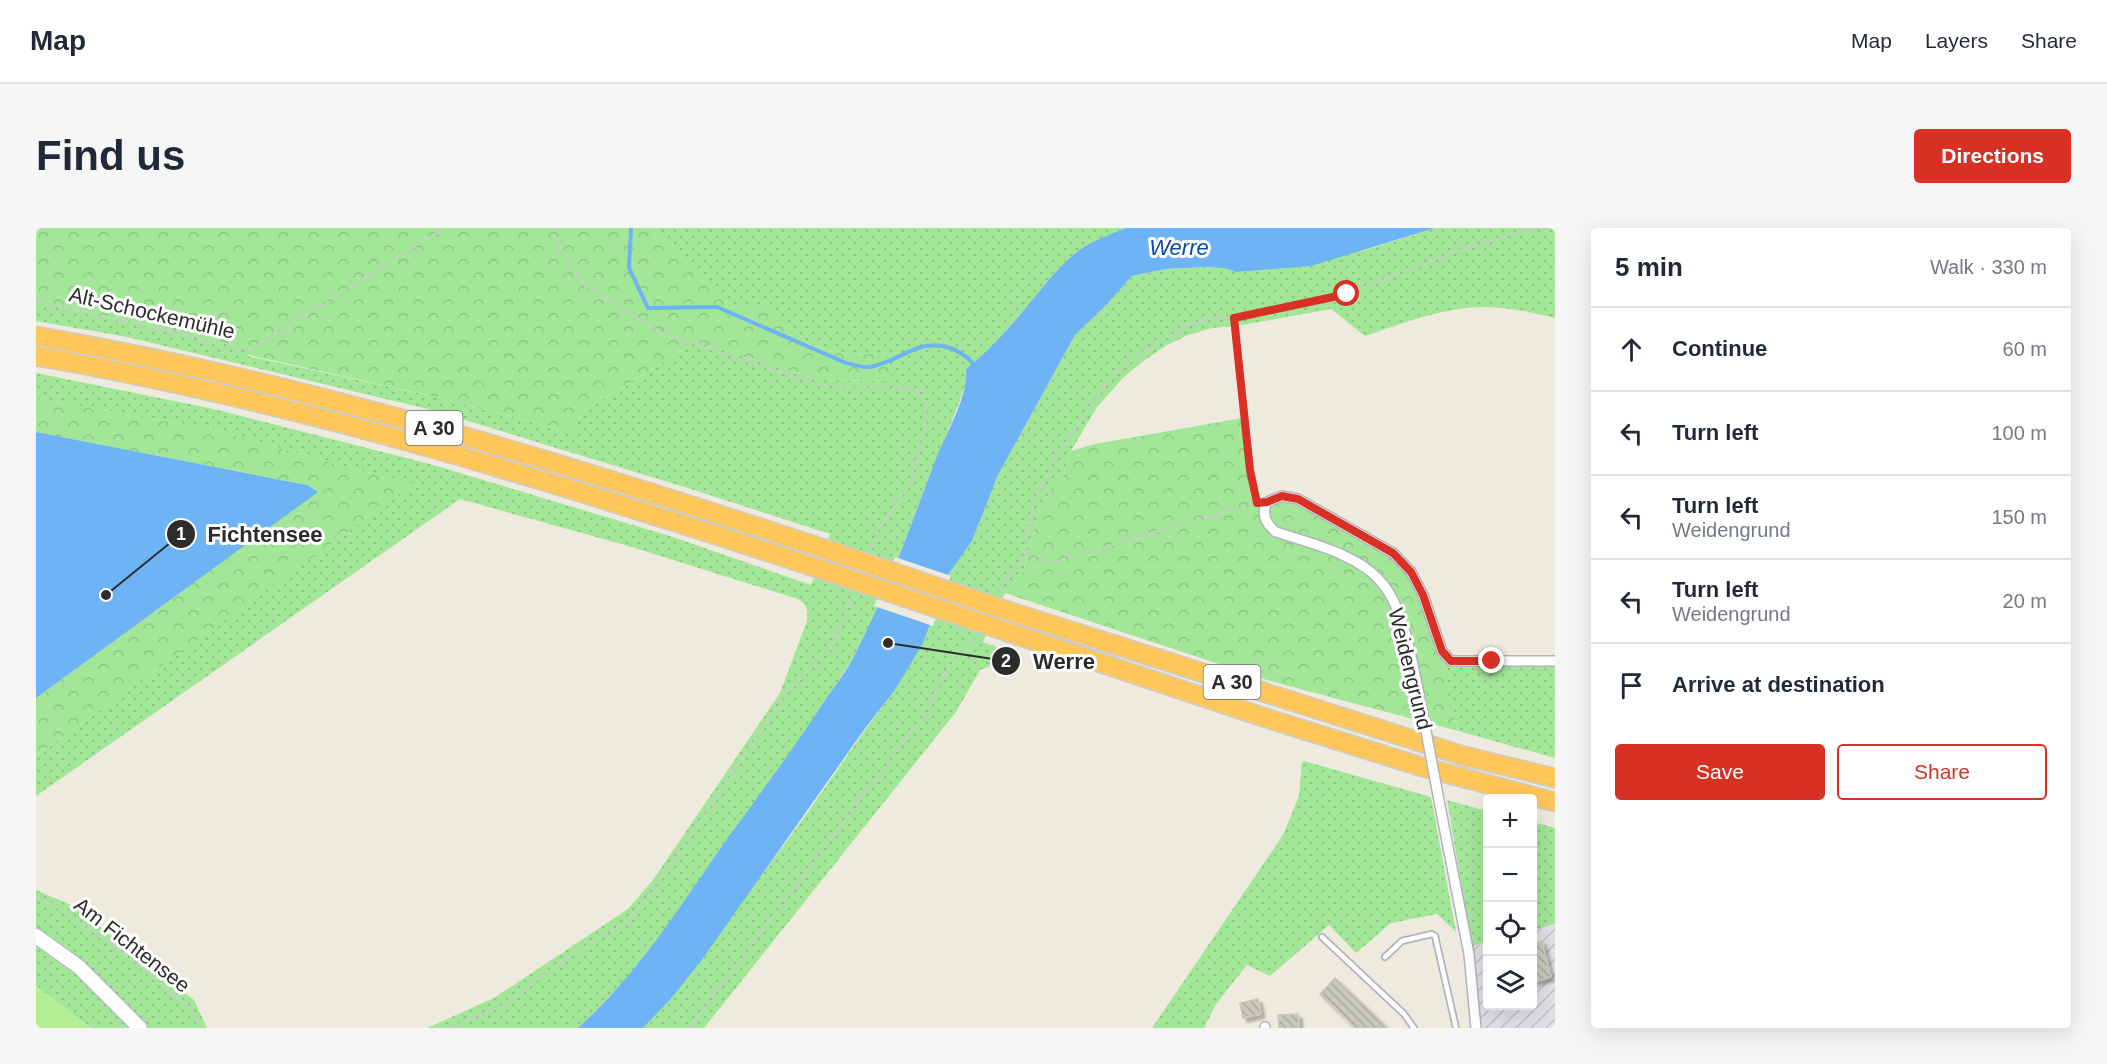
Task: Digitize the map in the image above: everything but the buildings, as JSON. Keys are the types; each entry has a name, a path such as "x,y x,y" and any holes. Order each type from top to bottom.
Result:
{"highway":[{"name":"A 30","path":"36,336 186,366 385,414 648,492 999,608 1464,756 1555,778"},
{"name":"A 30","path":"36,356 182,385 377,433 654,515 1105,666 1407,763 1555,802"}],"main road":[{"path":"36,936 79,967 140,1028"}],"street":[{"name":"Weidengrund","path":"1476,1028 1468,954 1422,710 1402,624 1394,602 1383,583 1365,568 1334,552 1275,532 1264,514 1267,502 1282,496 1298,499 1393,553 1411,572 1423,595 1442,651 1451,661 1555,661"}],"lane":[{"path":"1385,957 1402,941 1432,934 1435,936 1456,1028"},
{"path":"1322,937 1404,1014 1414,1028"}],"path":[{"name":"Alt-Schockemühle","path":"36,302 249,350 444,228"},
{"path":"550,228 582,284 658,332 822,386 914,388 926,403 926,422 911,482 878,530 869,552"},
{"path":"1234,318 1250,470 1257,503 1056,561 1024,557 1031,511 1051,468 1110,379 1140,354 1185,327 1213,317 1234,318 1347,294 1469,247 1528,230 1546,228"},
{"path":"450,1028 502,1006 565,959 629,920 659,883 789,690 830,651 852,596"},
{"path":"690,1028 926,713 947,669"},
{"name":"Am Fichtensee","path":"36,896 66,911 190,1008 198,1028"}],"shaded area":[{"path":"1555,924 1555,1028 1481,1028 1472,947 1483,943 1483,1010 1537,1010 1537,929"}],"green space":[{"path":"36,228 647,228 673,245 698,276 724,300 746,310 766,301 808,344 853,355 884,353 892,372 888,381 819,380 696,342 580,413 573,433 441,398 248,355 248,348 36,300"},
{"path":"647,228 1126,228 1079,250 1066,261 1004,333 966,369 967,379 959,403 911,525 872,622 850,663 802,736 680,910 624,981 585,1022 578,1028 427,1028 494,998 628,909 653,880 780,693 807,621 806,608 798,599 625,545 460,499 36,796 36,756 413,484 214,429 36,399 36,373 214,409 430,464 673,537 811,585 830,534 432,410 127,337 36,321 36,300 249,348 248,356 441,398 573,433 580,413 696,342 819,380 888,381 892,372 884,353 853,355 808,344 766,301 746,310 724,300 698,276 673,245"},
{"path":"1435,228 1555,228 1555,318 1506,308 1463,308 1420,318 1365,336 1331,309 1237,326 1212,328 1188,335 1167,345 1142,362 1124,377 1097,407 1071,451 1062,479 1042,502 1023,573 1005,593 983,642 997,647 989,667 980,670 956,712 704,1028 643,1028 670,1000 895,690 948,575 972,541 998,475 1075,335 1132,276 1165,269 1204,267 1224,268 1236,272 1365,250"},
{"path":"36,399 214,429 414,484 36,756 36,698 317,492 307,485 36,432"},
{"path":"1242,418 1251,498 1277,499 1306,507 1382,547 1394,556 1407,571 1419,590 1436,638 1458,731 1270,681 1005,593 1023,573 1042,502 1062,479 1071,451 1095,444"},
{"path":"1443,662 1450,665 1555,665 1555,758 1458,731"},
{"path":"1302,762 1431,797 1456,932 1437,914 1391,923 1356,953 1329,925 1270,976 1247,965 1216,1004 1204,1028 1152,1028 1283,835 1299,796"},
{"path":"1447,800 1483,810 1483,943 1472,946"},
{"path":"1537,823 1555,828 1555,924 1537,929"},
{"path":"36,890 71,905 172,982 194,1000 207,1028 91,1028 36,986"},
{"path":"36,986 91,1028 36,1028"}],"water":[{"path":"1126,228 1435,228 1311,266 1236,272 1224,268 1204,267 1165,269 1132,276 1075,335 998,475 972,541 948,575 923,643 895,690 866,727 701,961 670,1000 643,1028 578,1028 620,985 658,938 849,666 887,586 936,459 956,414 964,391 966,369 1004,333 1066,261 1079,250"},
{"path":"36,432 307,485 318,492 36,698"}],"pier":[{"path":"895,557 951,576 933,626 874,606"}],"waterway":[{"path":"631,228 629,268 648,308 717,307 846,363 860,366 876,366 918,348 935,345 958,351 976,367"}],"place":[{"name":"Fichtensee","path":"106,595"},
{"name":"Werre","path":"888,643"}],"route":[{"path":"1347,294 1234,318 1250,470 1257,503 1282,496 1298,499 1393,553 1411,572 1423,595 1442,651 1451,661 1492,661"}]}
